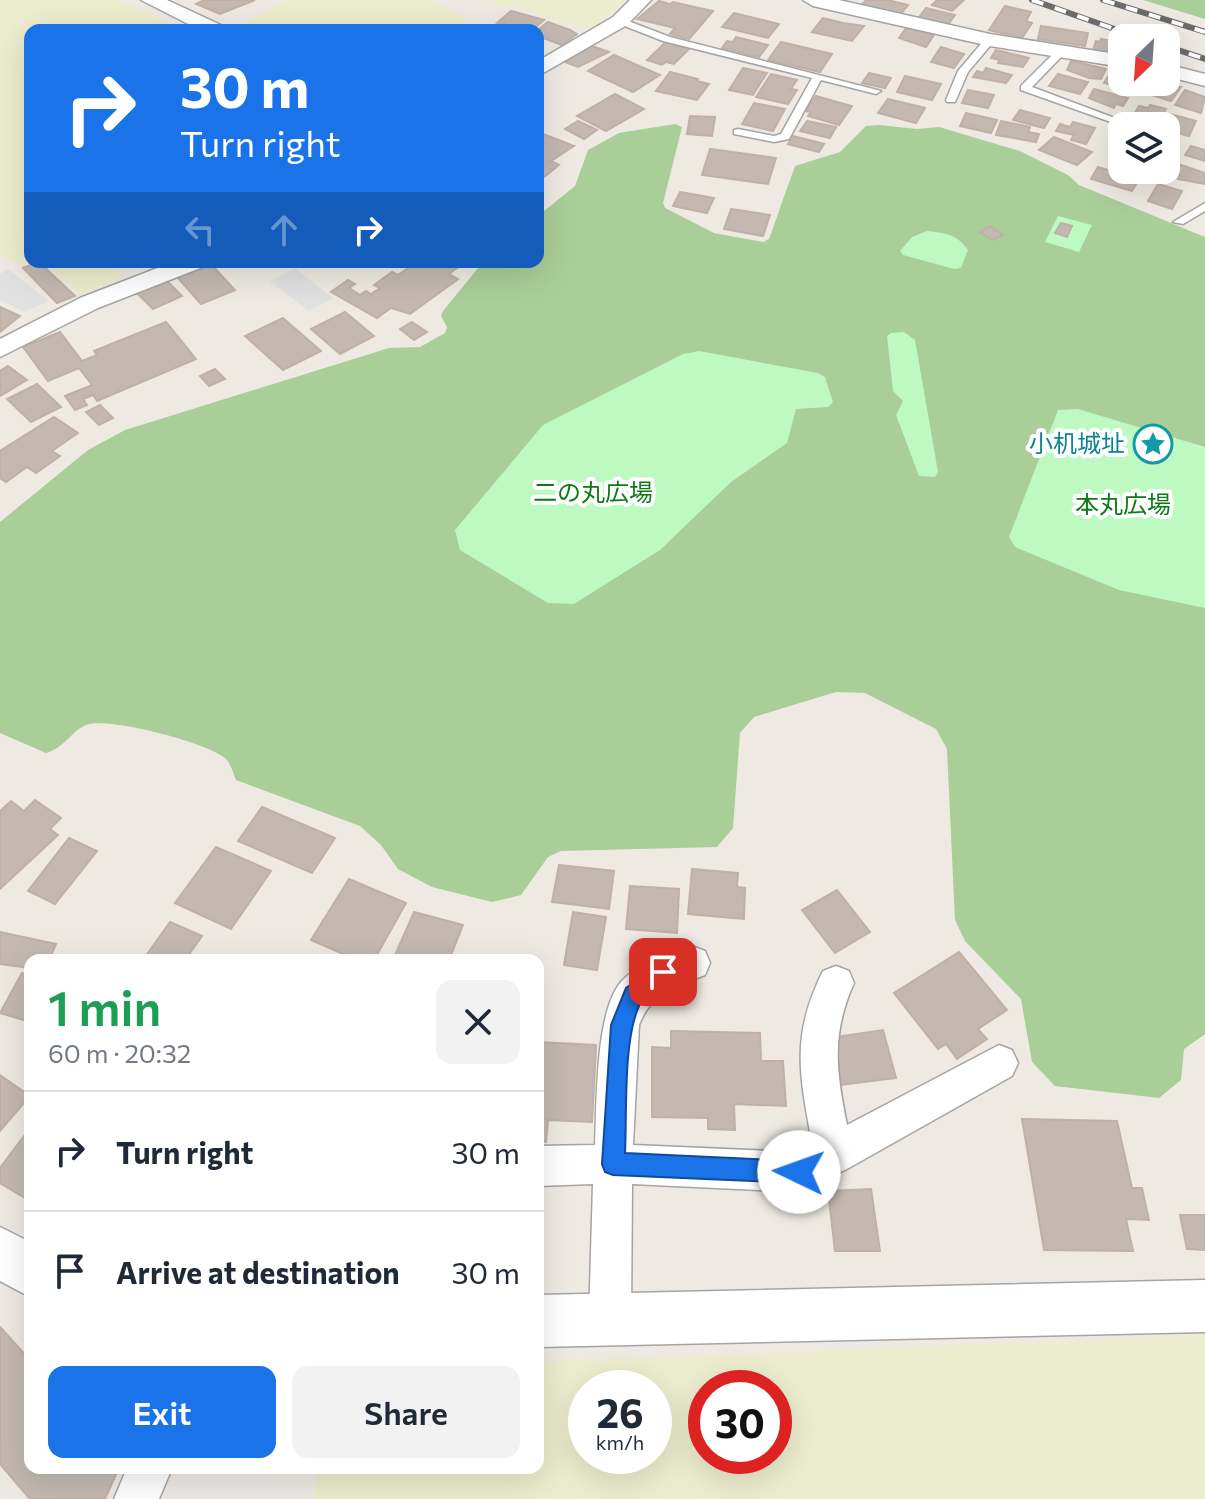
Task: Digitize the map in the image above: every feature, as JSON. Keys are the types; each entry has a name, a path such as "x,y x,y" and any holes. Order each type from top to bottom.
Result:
{"street":[{"path":"151,0 203,24"},
{"path":"544,66 620,21 641,0"},
{"path":"813,0 990,40 1108,59"},
{"path":"1180,74 1205,80"},
{"path":"0,349 89,303 179,268"},
{"path":"610,1321 613,1164 621,1025 633,995 663,972 692,963"},
{"path":"833,1155 817,1056 818,1024 824,1002 836,983"},
{"path":"544,1166 613,1164 799,1172 999,1063"},
{"path":"0,1252 24,1267"},
{"path":"544,1321 1205,1306"},
{"path":"136,1499 147,1474"}],"lane":[{"path":"620,21 667,39 876,91"},
{"path":"951,100 963,71 990,40"},
{"path":"1062,51 1025,88 1108,118"},
{"path":"738,132 774,139 785,137 818,77"},
{"path":"1179,222 1205,206"}],"green space":[{"path":"0,0 117,0 171,24 24,24 24,263 20,265 0,257"},
{"path":"286,0 429,0 469,18 459,24 244,24"},
{"path":"489,0 629,0 589,30 512,6 503,8"},
{"path":"1143,0 1205,0 1205,19"},
{"path":"675,124 682,127 663,203 665,208 714,233 763,242 769,239 795,166 840,152 866,126 879,125 917,129 939,127 1020,151 1068,175 1079,185 1205,237 1205,1034 1184,1049 1181,1080 1159,1098 1055,1086 1032,1062 1021,999 965,941 955,920 947,749 936,729 865,693 836,692 754,717 740,733 733,828 717,847 561,851 548,857 521,895 492,902 432,887 398,869 381,845 360,826 236,780 225,758 199,745 157,732 97,723 86,725 59,747 46,753 0,733 0,522 88,450 125,430 389,348 420,347 445,333 447,327 441,316 443,311 478,268 544,268 544,211 575,186 588,150 619,133"},
{"path":"1058,216 1092,225 1079,252 1045,242"},
{"path":"927,231 950,235 964,245 968,250 961,268 954,269 903,255 900,251 912,237"},
{"path":"53,268 111,268 122,278 81,294"},
{"path":"904,332 915,340 938,472 935,477 919,476 896,415 903,401 893,391 887,336"},
{"name":"二の丸広場","path":"699,351 818,373 825,377 833,402 828,407 796,409 787,443 731,482 660,550 574,604 548,603 460,550 455,530 543,425 683,354"},
{"name":"本丸広場","path":"1078,409 1205,447 1205,608 1119,590 1015,547 1009,537 1058,410"},
{"path":"1205,1335 1205,1499 314,1499 316,1474 544,1474 544,1362"}],"shaded area":[{"path":"294,268 333,298 309,311 270,282"},
{"path":"8,269 49,301 25,312 0,300 0,274"}],"building":[{"path":"204,0 255,0 220,14 196,4"},
{"path":"866,0 888,0 908,5 899,16 861,6"},
{"path":"937,0 964,0 952,11 932,5"},
{"path":"659,1 713,11 689,39 670,34 675,28 637,19"},
{"path":"1005,6 1031,12 1026,21 1032,23 1022,38 989,30"},
{"path":"926,8 955,15 946,27 917,20"},
{"path":"511,11 544,20 539,24 497,23"},
{"path":"734,13 779,24 768,38 722,27"},
{"path":"823,18 864,26 852,41 812,32"},
{"path":"548,22 577,34 562,45 544,38 544,25"},
{"path":"1041,26 1088,33 1085,46 1038,39"},
{"path":"906,28 934,35 926,47 899,38"},
{"path":"736,37 768,45 759,57 722,48 727,41 733,42"},
{"path":"1101,39 1108,40 1108,53 1093,50 1096,41 1100,42"},
{"path":"666,42 689,49 674,64 666,62 662,65 647,60"},
{"path":"781,42 832,54 820,72 768,60"},
{"path":"589,45 609,52 578,67 565,62"},
{"path":"941,47 964,54 954,68 931,62"},
{"path":"996,50 1029,58 1023,67 998,63 1000,60 991,58"},
{"path":"614,55 660,75 633,92 588,71"},
{"path":"1071,61 1106,69 1101,79 1089,78 1067,70"},
{"path":"743,68 767,73 753,95 729,90"},
{"path":"986,68 1012,75 1006,83 973,77 977,71 983,73"},
{"path":"670,72 709,84 697,100 656,91"},
{"path":"869,73 891,78 885,88 862,83"},
{"path":"771,74 797,80 791,89 797,90 788,104 756,97"},
{"path":"1058,74 1088,82 1080,94 1049,86"},
{"path":"905,76 941,84 932,100 897,92"},
{"path":"1094,89 1108,93 1108,96 1128,98 1123,106 1116,104 1114,108 1089,98"},
{"path":"968,90 994,95 988,108 962,103"},
{"path":"1185,90 1205,97 1201,113 1175,105"},
{"path":"615,94 644,109 606,131 577,116"},
{"path":"816,96 852,106 839,125 808,116 811,112 805,111"},
{"path":"1155,96 1175,96 1171,101"},
{"path":"888,99 925,108 916,123 878,113"},
{"path":"754,103 785,109 773,131 742,124"},
{"path":"1150,105 1166,109 1164,112 1135,112 1139,106 1148,108"},
{"path":"1020,110 1050,118 1044,128 1013,120"},
{"path":"966,113 997,120 991,133 960,126"},
{"path":"690,116 715,117 712,136 687,134"},
{"path":"1180,117 1196,121 1189,136 1180,134"},
{"path":"578,121 597,130 584,139 565,129"},
{"path":"807,121 836,127 830,138 800,131"},
{"path":"1001,121 1030,127 1028,132 1039,134 1036,142 996,135"},
{"path":"1073,122 1095,128 1086,144 1071,140 1074,135 1056,131 1060,124 1070,127"},
{"path":"544,134 574,146 551,161 559,165 544,177"},
{"path":"793,136 824,144 819,152 788,144"},
{"path":"1054,137 1092,152 1077,165 1039,150"},
{"path":"1191,146 1205,150 1205,161 1185,155"},
{"path":"710,149 776,158 768,184 702,175"},
{"path":"1180,165 1205,173 1205,184 1180,179"},
{"path":"1098,167 1108,170 1108,184 1091,179"},
{"path":"1108,184 1136,184 1132,191"},
{"path":"1158,184 1182,191 1172,209 1148,201"},
{"path":"680,192 714,198 707,213 673,206"},
{"path":"731,209 770,215 763,236 724,229"},
{"path":"1061,223 1072,226 1067,237 1055,233"},
{"path":"990,226 1003,235 992,240 980,232"},
{"path":"23,268 45,268 75,296 57,303"},
{"path":"198,268 215,268 235,290 201,304 177,277"},
{"path":"408,268 457,268 449,274 458,279 410,314 391,308 377,318 331,292 348,280 355,284 349,288 360,295 366,291 371,294 380,288 374,285 392,272 398,275"},
{"path":"165,279 182,296 153,309 136,292"},
{"path":"0,307 20,316 0,332"},
{"path":"345,312 374,336 340,354 311,329"},
{"path":"283,318 321,351 283,370 245,336"},
{"path":"166,322 196,359 97,401 93,395 83,399 87,405 75,410 65,396 92,385 79,368 48,381 23,347 60,332 82,361 97,355 94,351"},
{"path":"412,322 427,332 414,340 400,329"},
{"path":"8,366 27,380 0,396 0,371"},
{"path":"215,369 225,379 209,386 200,376"},
{"path":"37,384 61,407 31,422 7,399"},
{"path":"100,405 113,418 99,425 86,412"},
{"path":"54,417 78,433 52,451 60,456 36,473 27,467 6,482 0,478 0,451"},
{"path":"35,800 61,818 50,829 58,835 0,889 0,811 11,801 24,811"},
{"path":"262,807 335,838 312,873 238,841"},
{"path":"69,838 97,851 55,904 28,891"},
{"path":"216,847 271,871 231,929 175,903"},
{"path":"559,865 614,871 609,909 552,902"},
{"path":"692,869 738,873 737,887 745,888 744,919 688,914"},
{"path":"349,879 406,903 377,954 343,954 311,940"},
{"path":"630,886 679,889 677,933 626,929"},
{"path":"837,890 870,932 835,953 802,910"},
{"path":"414,912 463,925 451,954 396,954"},
{"path":"573,912 606,917 597,970 564,965"},
{"path":"170,922 202,936 189,954 147,954"},
{"path":"0,932 56,944 52,954 24,954 24,967 0,964"},
{"path":"959,952 1007,1010 978,1029 987,1039 957,1059 946,1044 938,1049 894,993"},
{"path":"22,973 24,974 24,1020 0,1013"},
{"path":"883,1030 896,1078 841,1085 829,1038"},
{"path":"671,1031 760,1033 761,1061 783,1061 786,1106 734,1104 735,1130 708,1129 708,1118 652,1117 652,1047 671,1048"},
{"path":"544,1042 596,1045 592,1122 548,1120 546,1142"},
{"path":"0,1075 24,1092 24,1103 0,1131"},
{"path":"1022,1119 1117,1121 1132,1188 1142,1188 1149,1220 1126,1219 1133,1251 1044,1250"},
{"path":"24,1136 24,1197 0,1183 0,1168"},
{"path":"871,1189 880,1251 835,1251 828,1191"},
{"path":"1180,1215 1205,1215 1205,1250 1187,1249"},
{"path":"0,1327 24,1353 24,1474 116,1474 105,1499 30,1499 0,1464"}],"railway":[{"path":"1032,0 1108,27"},
{"path":"1103,0 1205,32"},
{"path":"1180,51 1205,59"}],"place":[{"name":"小机城址","path":"1153,444"}],"route":[{"path":"663,972 633,995 621,1025 613,1164 799,1172"}]}
